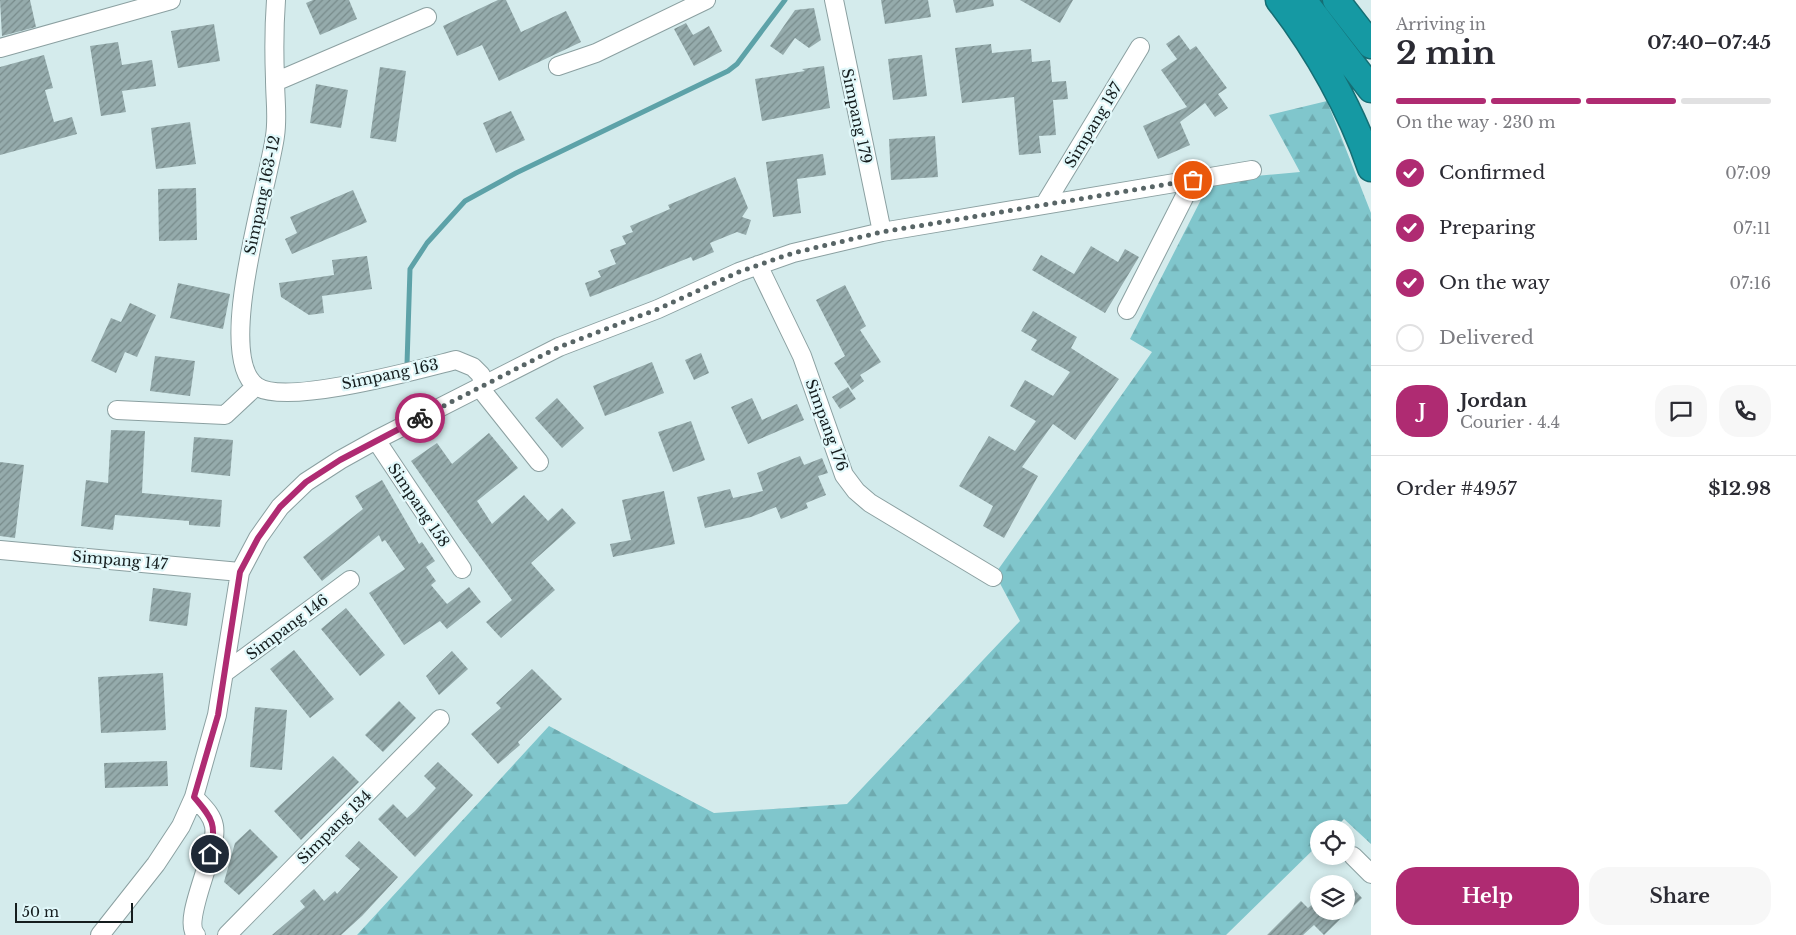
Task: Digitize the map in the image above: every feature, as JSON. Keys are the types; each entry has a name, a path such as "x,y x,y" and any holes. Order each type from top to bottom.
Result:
{"highway":[{"path":"1279,0 1296,22 1337,92 1371,168"},
{"path":"1303,0 1371,89"},
{"path":"1336,0 1371,45"}],"street":[{"path":"0,48 171,0"},
{"name":"Simpang 163-12","path":"256,386 246,373 242,356 242,314 247,263 275,137 278,109 275,82 276,0"},
{"path":"558,66 596,53 706,0"},
{"name":"Simpang 179","path":"834,0 882,232"},
{"path":"275,82 427,17"},
{"name":"Simpang 187","path":"1045,204 1140,47"},
{"path":"100,935 156,864 181,826 194,797 218,715 240,572 258,538 280,507 306,482 376,440 559,347 658,309 758,265 793,253 882,232 1252,170"},
{"path":"1127,310 1193,180"},
{"name":"Simpang 176","path":"758,265 802,356 844,475 856,491 870,503 993,577"},
{"name":"Simpang 163","path":"256,386 269,391 286,392 369,382 456,360 473,367 481,375 484,393 539,462"},
{"path":"117,410 225,415 256,386"},
{"name":"Simpang 158","path":"376,440 462,569"},
{"name":"Simpang 147","path":"0,550 240,572"},
{"name":"Simpang 146","path":"224,673 350,580"},
{"name":"Simpang 134","path":"227,935 440,719"},
{"path":"194,797 210,815 214,826 202,885 191,924 196,935"},
{"path":"1355,858 1371,874"}],"green space":[{"path":"1327,101 1371,213 1371,844 1355,829 1355,820 1310,820 1310,853 1226,935 357,935 549,726 714,813 847,804 1020,621 995,574 1152,352 1130,339 1211,180 1300,172 1269,115"}],"building":[{"path":"0,0 30,0 36,27 2,36"},
{"path":"313,0 349,0 357,19 320,35 306,3"},
{"path":"498,0 506,0 521,32 566,11 581,42 499,81 482,45 457,56 443,26"},
{"path":"881,0 928,0 931,17 885,24"},
{"path":"953,0 993,0 994,6 956,13"},
{"path":"1020,0 1073,0 1060,23"},
{"path":"814,8 821,40 809,48 795,38 783,55 770,46 795,10"},
{"path":"686,23 693,35 709,26 722,51 694,66 674,29"},
{"path":"214,24 220,61 178,68 171,31"},
{"path":"1179,35 1190,50 1196,46 1227,88 1218,94 1228,108 1215,117 1205,103 1180,122 1190,145 1158,159 1143,126 1187,107 1161,70 1177,59 1166,44"},
{"path":"118,42 122,65 152,60 156,86 122,91 126,112 101,116 90,46"},
{"path":"991,44 992,53 1031,49 1032,62 1050,60 1052,82 1066,81 1068,99 1053,100 1056,135 1039,136 1041,153 1019,155 1014,97 962,103 955,48"},
{"path":"44,55 53,88 45,90 54,122 72,117 77,134 0,155 0,67"},
{"path":"922,55 927,96 893,100 888,59"},
{"path":"824,66 830,108 762,121 755,79"},
{"path":"380,67 406,71 396,142 370,138"},
{"path":"316,84 348,90 341,128 310,123"},
{"path":"511,111 525,140 496,153 483,123"},
{"path":"190,122 196,164 156,169 151,128"},
{"path":"935,136 938,177 891,180 889,139"},
{"path":"823,154 826,175 797,179 801,213 773,217 766,162"},
{"path":"735,177 748,208 742,217 751,220 746,235 737,232 710,243 714,252 693,261 691,257 590,297 585,283 601,277 598,271 616,264 610,250 626,244 622,236 633,232 630,226 670,209 668,205"},
{"path":"196,188 197,240 159,241 158,189"},
{"path":"353,190 367,222 292,254 285,239 297,233 290,217"},
{"path":"1091,246 1118,262 1125,249 1139,257 1105,313 1032,270 1041,255 1074,274"},
{"path":"367,256 372,289 322,296 324,313 309,315 281,297 279,283 334,275 332,260"},
{"path":"178,283 230,294 223,329 170,318"},
{"path":"845,285 866,326 860,330 881,362 860,375 864,381 852,390 834,363 845,356 816,300"},
{"path":"130,303 156,315 137,357 125,352 116,373 91,361 111,318 121,322"},
{"path":"1033,311 1077,337 1071,348 1119,379 1075,440 1053,424 1022,467 1038,476 1004,538 983,526 993,506 959,486 989,436 1015,451 1036,421 1010,406 1025,380 1053,396 1070,372 1031,350 1037,340 1021,331"},
{"path":"701,353 709,373 694,380 685,360"},
{"path":"155,356 195,361 190,396 150,391"},
{"path":"652,362 664,393 605,416 593,386"},
{"path":"848,387 856,399 840,409 832,397"},
{"path":"557,398 584,428 562,448 535,418"},
{"path":"752,398 762,420 797,404 804,420 748,444 731,407"},
{"path":"691,421 705,460 673,472 658,432"},
{"path":"111,430 145,431 142,493 222,500 220,527 189,525 189,521 115,515 113,530 81,526 86,480 108,483"},
{"path":"489,433 518,468 477,501 492,524 524,495 548,521 562,508 576,523 531,563 555,590 501,638 486,622 512,600 411,461 437,443 452,464"},
{"path":"194,437 233,440 230,476 191,472"},
{"path":"800,456 804,465 822,458 828,473 818,476 826,495 806,503 808,508 781,519 776,507 751,517 705,528 697,497 730,489 733,498 763,491 757,473"},
{"path":"0,462 24,465 15,538 0,536"},
{"path":"382,480 419,544 422,542 435,561 426,567 436,581 431,585 447,604 469,587 481,602 447,629 440,621 404,645 369,593 405,569 385,540 382,542 379,535 322,581 303,557 363,509 355,496"},
{"path":"664,491 675,544 613,557 610,544 631,540 622,500"},
{"path":"153,588 191,593 187,626 149,621"},
{"path":"346,608 385,655 360,676 321,629"},
{"path":"294,650 334,699 310,718 270,669"},
{"path":"452,651 468,669 439,695 426,676"},
{"path":"532,669 562,699 518,742 520,745 498,764 471,734 501,708 496,703"},
{"path":"163,673 166,730 101,733 98,677"},
{"path":"399,701 416,718 383,752 365,735"},
{"path":"255,707 287,710 282,770 250,767"},
{"path":"333,756 359,782 301,840 274,811"},
{"path":"167,761 168,786 105,788 104,763"},
{"path":"438,762 473,795 415,857 378,819 393,804 407,818 415,811 436,788 424,776"},
{"path":"250,829 278,857 239,895 224,882 235,843"},
{"path":"359,841 398,877 362,916 341,935 272,935 305,907 300,901 314,889 324,901 335,891 337,894 360,869 345,856"},
{"path":"1355,891 1362,898 1355,905"},
{"path":"1301,901 1308,908 1310,906 1310,920 1339,920 1324,935 1314,925 1303,935 1267,935"}],"waterway":[{"path":"407,364 410,269 427,243 465,201 516,173 728,71 737,64 785,0"}],"way so far":[{"path":"420,418 483,384 559,347 658,309 739,272 793,253 882,232 1193,180"}],"route":[{"path":"210,854 214,826 210,815 194,797 218,715 230,623 240,572 258,538 280,507 306,482 340,460 420,418"}]}
